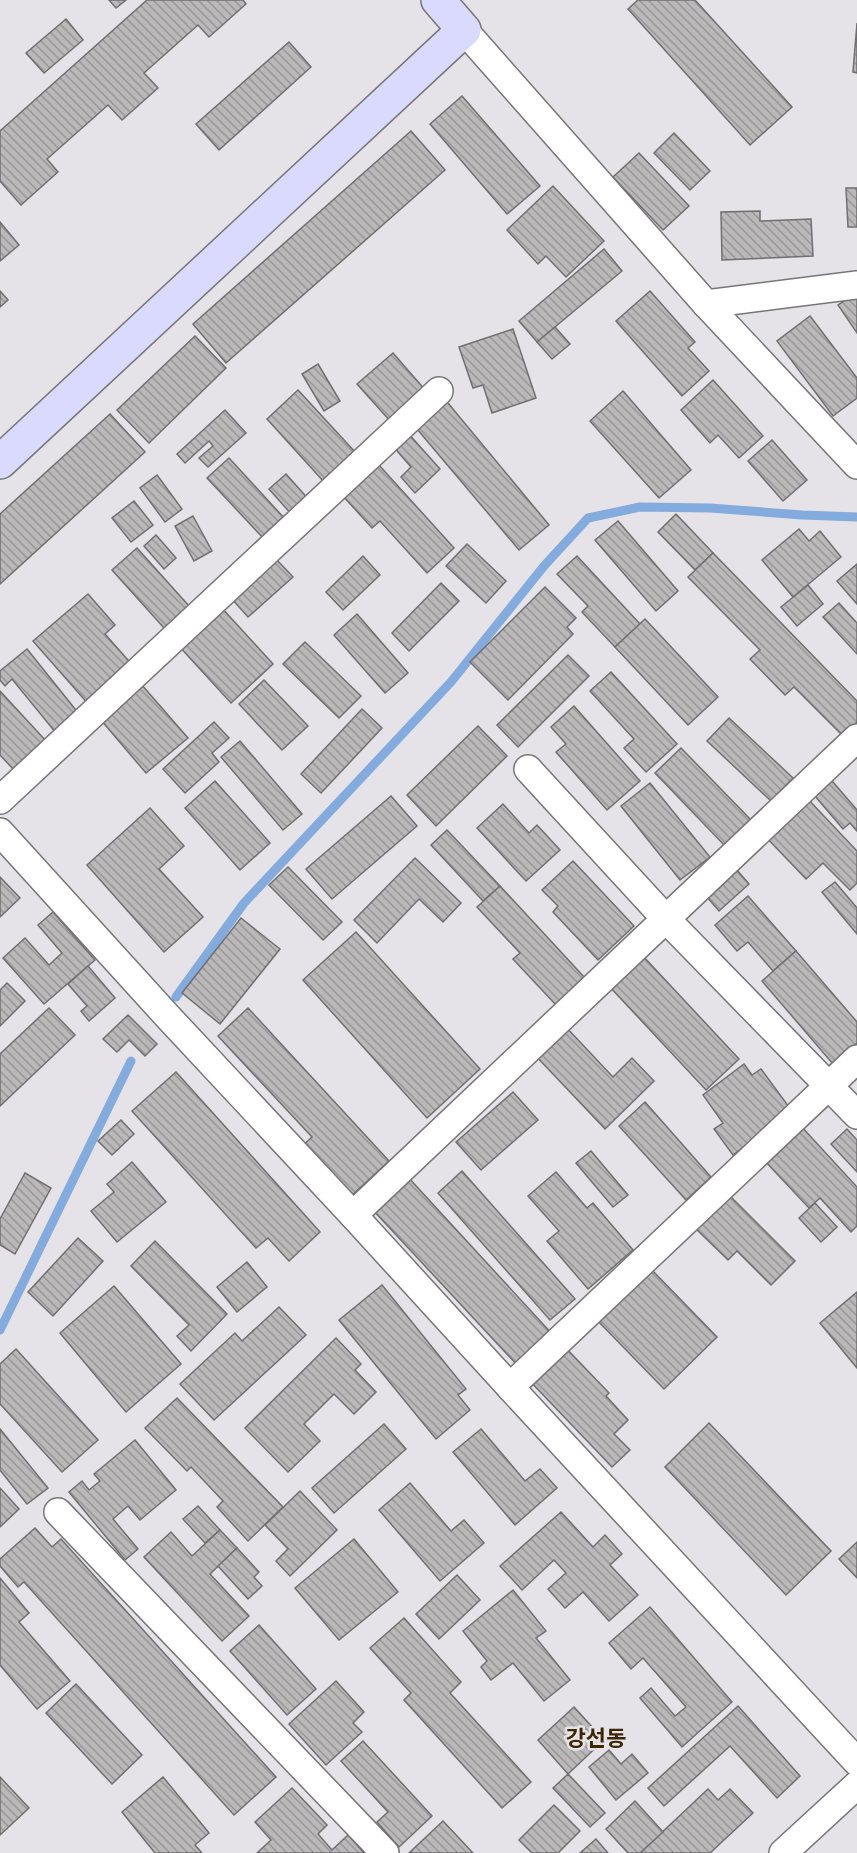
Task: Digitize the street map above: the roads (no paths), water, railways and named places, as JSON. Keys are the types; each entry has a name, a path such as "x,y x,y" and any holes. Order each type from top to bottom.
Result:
{"street":[{"path":"438,0 706,304 857,465"},
{"path":"0,462 464,30"},
{"path":"706,304 857,285"},
{"path":"0,800 439,391"},
{"path":"353,1215 857,738"},
{"path":"528,769 665,918 857,1115"},
{"path":"0,832 857,1762"},
{"path":"510,1387 857,1059"},
{"path":"58,1512 384,1853"},
{"path":"783,1853 857,1785"}],"waterway":[{"path":"176,997 244,903 451,682 544,566 588,518 640,507 710,508 857,517"},
{"path":"0,1330 131,1061"}],"district":[{"name":"강선동","path":"596,1738"}]}
